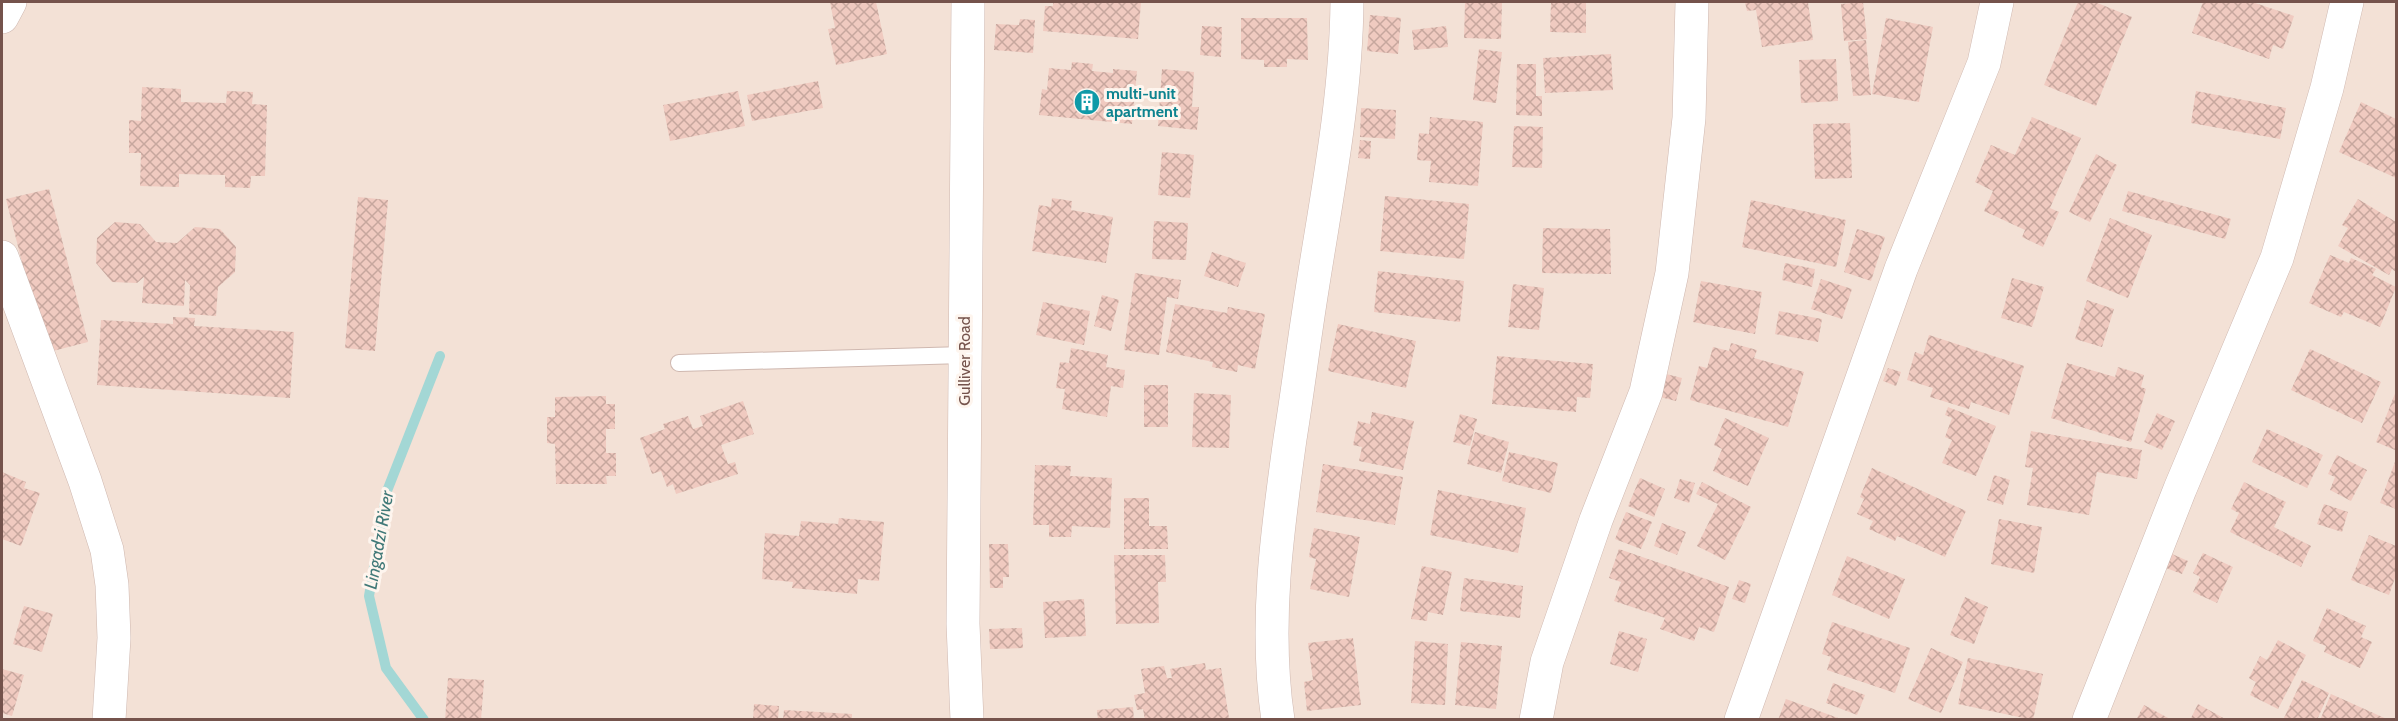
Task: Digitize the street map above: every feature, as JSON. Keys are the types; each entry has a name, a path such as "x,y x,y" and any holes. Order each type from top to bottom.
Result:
{"street":[{"path":"2,17 10,2"},
{"name":"Gulliver Road","path":"967,720 963,624 968,2"},
{"path":"1278,720 1272,680 1276,532 1311,292 1338,134 1347,36 1347,2"},
{"path":"1536,720 1548,662 1596,520 1646,392 1672,273 1689,118 1692,2"},
{"path":"1741,720 1901,268 1984,63 1997,2"},
{"path":"2089,720 2180,489 2277,258 2326,88 2347,2"},
{"path":"2,257 85,481 107,550 112,585 114,638 109,720"}],"lane":[{"path":"679,363 964,355"}],"shaded area":[{"path":"2,2 2396,2 2396,719 2,719"}],"building":[{"path":"830,2 876,2 887,54 836,65 828,29 835,28"},
{"path":"1053,2 1141,2 1138,39 1043,31 1045,6 1053,6"},
{"path":"1465,2 1502,2 1501,39 1464,38"},
{"path":"1551,2 1586,2 1586,33 1550,32"},
{"path":"1745,2 1808,2 1813,40 1762,47 1756,10 1747,11"},
{"path":"1863,2 1867,39 1844,41 1841,4"},
{"path":"2078,2 2095,2 2132,17 2096,106 2044,85"},
{"path":"2203,2 2252,2 2294,16 2283,49 2273,45 2269,59 2192,33"},
{"path":"1370,15 1401,18 1398,54 1367,51"},
{"path":"1241,18 1307,18 1308,60 1287,59 1287,67 1264,67 1264,60 1241,59"},
{"path":"1886,18 1933,27 1919,102 1872,94"},
{"path":"1020,19 1035,20 1033,53 994,50 996,24 1019,25"},
{"path":"1202,26 1222,27 1221,57 1200,55"},
{"path":"1446,26 1448,47 1414,50 1412,30"},
{"path":"1866,40 1871,95 1853,96 1848,42"},
{"path":"1479,49 1502,52 1496,103 1473,100"},
{"path":"1611,54 1613,90 1545,93 1543,58"},
{"path":"1836,59 1838,101 1801,103 1799,60"},
{"name":"multi-unit apartment","path":"1072,62 1093,64 1092,71 1113,73 1113,69 1137,71 1132,124 1039,115 1042,89 1047,90 1049,68 1071,70"},
{"path":"1517,64 1536,64 1536,96 1542,96 1542,116 1516,115"},
{"path":"1162,69 1194,72 1192,107 1199,107 1197,130 1158,126"},
{"path":"818,81 823,108 752,121 747,95"},
{"path":"142,87 181,89 181,102 226,103 227,91 253,92 252,104 267,105 265,176 251,176 250,188 225,187 225,175 179,174 179,187 140,186 141,153 129,153 129,120 141,121"},
{"path":"738,91 745,126 670,141 663,105"},
{"path":"2196,91 2286,108 2280,139 2191,123"},
{"path":"2361,102 2396,119 2396,178 2339,152"},
{"path":"1361,108 1396,110 1395,139 1360,137"},
{"path":"1430,117 1483,122 1478,186 1429,182 1431,161 1417,160 1419,133 1429,134"},
{"path":"2032,117 2081,138 2050,208 2059,212 2043,247 2022,237 2025,230 1984,211 1993,191 1975,182 1991,145 2015,155"},
{"path":"1850,123 1852,178 1815,179 1813,124"},
{"path":"1514,126 1543,127 1542,168 1512,167"},
{"path":"1360,140 1371,141 1370,159 1358,158"},
{"path":"1162,152 1194,155 1190,198 1158,195"},
{"path":"2096,154 2117,165 2090,222 2069,212"},
{"path":"49,189 88,342 45,353 6,199"},
{"path":"2128,191 2231,219 2225,239 2122,211"},
{"path":"1385,196 1469,204 1464,259 1380,251"},
{"path":"358,197 388,200 375,351 345,348"},
{"path":"1052,198 1072,201 1071,210 1113,217 1106,263 1032,251 1039,205 1051,207"},
{"path":"2358,199 2396,222 2396,272 2392,269 2389,275 2338,246 2348,228 2342,225"},
{"path":"1751,200 1846,220 1836,267 1742,247"},
{"path":"2110,218 2152,235 2128,298 2086,281"},
{"path":"1154,221 1188,223 1186,260 1152,259"},
{"path":"115,222 140,224 156,242 177,243 195,227 220,229 236,247 235,272 218,287 216,316 189,314 190,285 185,280 184,306 142,303 144,277 137,283 112,282 96,263 97,238"},
{"path":"1543,228 1610,229 1611,274 1542,273"},
{"path":"1857,229 1885,237 1871,281 1844,272"},
{"path":"1212,252 1246,263 1238,287 1204,276"},
{"path":"2330,255 2349,263 2351,258 2376,269 2372,275 2396,287 2380,327 2344,312 2341,317 2309,303"},
{"path":"1785,263 1815,269 1812,287 1782,280"},
{"path":"1378,271 1464,281 1460,322 1374,312"},
{"path":"1135,273 1181,280 1178,299 1167,297 1159,355 1124,350"},
{"path":"2012,278 2044,287 2032,327 2001,318"},
{"path":"1821,279 1852,289 1842,319 1811,309"},
{"path":"1701,281 1762,292 1755,334 1693,322"},
{"path":"1513,284 1544,288 1539,330 1508,327"},
{"path":"1102,295 1119,300 1111,331 1094,326"},
{"path":"2087,300 2114,309 2102,347 2075,339"},
{"path":"1043,302 1090,311 1084,345 1036,335"},
{"path":"1175,304 1227,313 1228,307 1265,314 1255,369 1238,365 1237,372 1212,367 1213,362 1166,352"},
{"path":"1779,311 1822,319 1818,342 1775,334"},
{"path":"173,317 195,318 194,326 294,332 290,398 97,385 101,320 173,324"},
{"path":"1338,324 1416,341 1406,388 1328,371"},
{"path":"1929,335 2024,366 2009,415 1971,402 1969,409 1930,397 1933,388 1907,380 1915,352 1923,355"},
{"path":"1731,343 1757,350 1754,358 1804,372 1788,427 1690,400 1699,366 1707,368 1713,347 1729,351"},
{"path":"1071,348 1108,355 1106,367 1125,370 1123,388 1111,386 1107,417 1062,409 1065,389 1056,388 1060,362 1069,363"},
{"path":"2310,349 2381,382 2362,423 2291,390"},
{"path":"1497,356 1593,364 1590,398 1577,397 1576,412 1492,404"},
{"path":"2067,363 2115,377 2118,367 2144,375 2141,387 2146,389 2131,442 2051,418"},
{"path":"1888,368 1901,372 1896,386 1883,381"},
{"path":"1666,374 1682,378 1676,401 1660,397"},
{"path":"1144,385 1168,385 1168,427 1144,427"},
{"path":"2396,391 2396,447 2395,450 2376,442"},
{"path":"1194,393 1231,395 1229,448 1192,447"},
{"path":"606,396 606,404 615,404 615,429 606,429 606,453 616,453 616,476 606,476 607,484 556,484 555,444 547,443 547,417 555,417 555,397"},
{"path":"743,401 754,434 721,445 728,464 735,462 738,474 676,494 673,484 667,487 661,471 652,474 640,438 665,429 663,424 688,416 693,429 703,426 700,416"},
{"path":"1948,407 1996,426 1976,476 1942,463 1952,440 1945,437 1952,418 1945,415"},
{"path":"1372,412 1414,421 1403,470 1359,461 1362,447 1353,445 1358,421 1370,424"},
{"path":"2157,413 2175,421 2162,450 2144,442"},
{"path":"1460,414 1477,419 1470,446 1453,442"},
{"path":"1725,418 1769,438 1748,486 1713,471 1722,449 1714,445"},
{"path":"2267,429 2323,455 2307,488 2252,462"},
{"path":"2031,431 2142,450 2137,479 2097,472 2089,515 2027,505 2033,468 2025,467"},
{"path":"1475,432 1509,442 1501,473 1467,464"},
{"path":"1509,452 1558,463 1551,493 1502,481"},
{"path":"2337,455 2367,470 2351,501 2330,490 2335,477 2328,474"},
{"path":"2396,459 2396,509 2380,503"},
{"path":"1323,464 1403,477 1395,525 1316,512"},
{"path":"1035,465 1071,466 1070,476 1112,478 1110,528 1072,526 1071,537 1049,537 1049,525 1033,525"},
{"path":"1872,468 1966,511 1945,557 1897,536 1895,541 1869,529 1873,521 1857,514 1864,499 1860,497"},
{"path":"2,472 26,482 24,488 40,493 21,546 2,539"},
{"path":"1994,475 2010,480 2003,505 1987,500"},
{"path":"1640,478 1665,489 1654,517 1628,506"},
{"path":"1680,479 1695,483 1689,503 1674,498"},
{"path":"1702,482 1751,507 1725,560 1697,546 1718,504 1696,494"},
{"path":"2244,482 2286,502 2274,527 2311,546 2301,567 2230,532 2239,513 2231,509"},
{"path":"1438,490 1526,508 1518,553 1430,535"},
{"path":"1124,498 1149,498 1149,526 1167,526 1168,549 1124,549"},
{"path":"2324,504 2348,512 2342,532 2317,524"},
{"path":"1626,512 1652,522 1641,549 1615,539"},
{"path":"839,518 884,522 879,581 858,579 857,594 792,588 793,582 762,579 765,533 799,536 801,521 838,524"},
{"path":"1999,519 2042,527 2034,573 1991,564"},
{"path":"1662,523 1686,532 1677,555 1654,546"},
{"path":"1314,528 1360,537 1349,597 1310,589 1316,559 1309,557"},
{"path":"2369,535 2396,546 2396,575 2389,595 2351,580"},
{"path":"989,544 1008,544 1009,577 1003,577 1003,588 990,588"},
{"path":"1619,549 1729,587 1714,632 1699,627 1694,641 1660,629 1665,618 1614,601 1621,582 1609,578"},
{"path":"2203,553 2233,567 2217,603 2193,592 2200,577 2193,573"},
{"path":"2172,554 2188,561 2182,574 2166,568"},
{"path":"1114,555 1165,555 1166,582 1158,582 1159,623 1116,624"},
{"path":"1847,556 1905,579 1889,619 1832,595"},
{"path":"1422,566 1452,572 1443,615 1428,612 1427,621 1411,619"},
{"path":"1464,578 1523,586 1520,618 1460,611"},
{"path":"1739,580 1751,584 1745,603 1732,599"},
{"path":"1965,597 1988,607 1974,644 1950,635"},
{"path":"1084,599 1086,636 1045,638 1043,602"},
{"path":"24,606 53,614 42,652 13,644"},
{"path":"2327,608 2366,626 2361,637 2372,642 2360,668 2324,652 2326,646 2313,641"},
{"path":"1832,622 1910,648 1895,693 1827,670 1831,657 1822,654"},
{"path":"1022,628 1023,648 990,649 989,629"},
{"path":"1619,631 1647,639 1638,672 1610,664"},
{"path":"1353,638 1361,705 1307,711 1304,682 1313,680 1308,643"},
{"path":"2278,640 2306,655 2278,709 2250,695 2256,682 2249,678 2260,656 2267,660"},
{"path":"1415,641 1448,644 1445,705 1411,703"},
{"path":"1461,642 1502,646 1496,709 1455,705"},
{"path":"1931,648 1963,662 1941,713 1908,699"},
{"path":"1968,658 2043,674 2033,720 1958,704"},
{"path":"1205,663 1206,670 1221,668 1229,718 1145,720 1143,709 1137,710 1134,695 1145,693 1141,669 1164,666 1167,678 1172,678 1170,669"},
{"path":"2,669 24,675 12,716 2,713"},
{"path":"448,678 484,680 481,720 445,720"},
{"path":"2302,680 2329,693 2317,720 2283,720"},
{"path":"1833,683 1865,695 1857,715 1826,703"},
{"path":"2331,694 2389,720 2320,720"},
{"path":"1786,699 1841,719 1841,720 1778,720"},
{"path":"754,704 779,706 778,720 753,720"},
{"path":"2198,704 2227,720 2190,720"},
{"path":"2144,705 2172,720 2136,720"},
{"path":"1133,707 1134,720 1098,720 1097,710"},
{"path":"784,710 852,714 852,720 783,720"}],"waterway":[{"name":"Lingadzi River","path":"424,720 386,668 369,596 387,491 440,356"}],"place":[{"name":"multi-unit apartment","path":"1087,102"}]}
